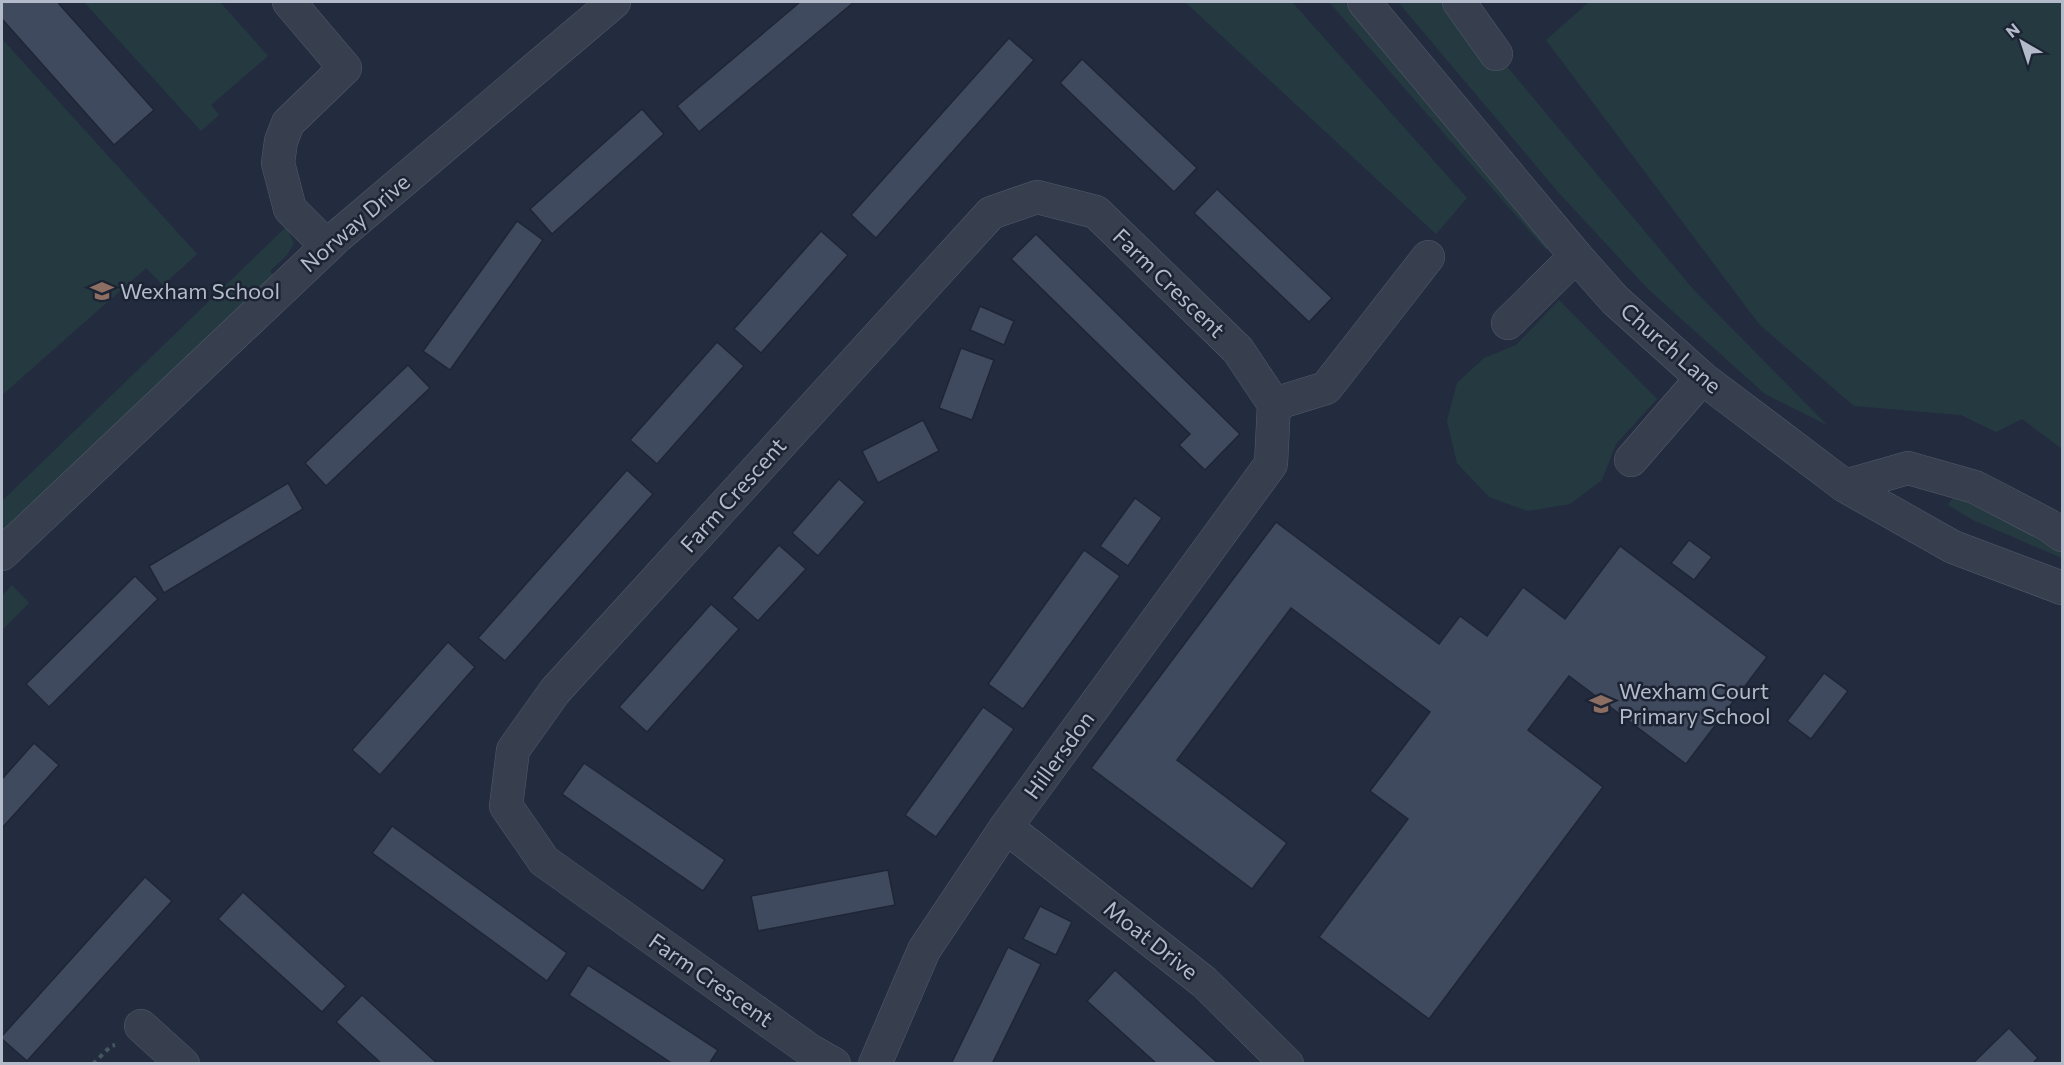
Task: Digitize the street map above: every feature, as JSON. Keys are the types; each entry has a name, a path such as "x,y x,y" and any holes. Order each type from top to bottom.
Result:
{"street":[{"path":"289,2 345,69 288,123 280,141 278,163 284,186 306,194 336,239"},
{"name":"Norway Drive","path":"2,554 336,239 614,2"},
{"name":"Church Lane","path":"1364,2 1615,300 1702,378 1845,486 1953,547 2062,588"},
{"path":"1459,2 1496,54"},
{"name":"Farm Crescent","path":"834,1064 812,1051 544,861 506,806 513,750 555,691 991,213 1037,197 1096,212 1238,350 1274,404"},
{"path":"1508,323 1576,256"},
{"path":"1274,404 1326,388 1428,257"},
{"path":"1631,460 1702,378"},
{"name":"Hillersdon","path":"875,1064 924,950 1006,827 1271,464 1274,404"},
{"path":"1845,486 1908,468 1975,487 2048,525 2062,535"},
{"name":"Moat Drive","path":"1006,827 1204,982 1287,1064"},
{"path":"140,1026 183,1064"}],"path":[{"path":"93,1064 111,1046 140,1026"}],"green space":[{"path":"84,2 220,2 268,56 211,105 219,115 201,131"},
{"path":"1185,2 1292,2 1467,198 1436,234"},
{"path":"1329,2 1345,2 1548,240 1547,251"},
{"path":"1398,2 1453,2 1693,289 1827,425 1765,394 1648,289 1559,193"},
{"path":"1589,2 2062,2 2062,449 2022,419 1996,432 1961,415 1854,406 1759,324 1546,40"},
{"path":"2,39 197,254 163,285 146,268 2,395"},
{"path":"286,227 294,243 287,255 270,271 276,279 2,537 2,501"},
{"path":"1559,300 1657,399 1616,444 1602,480 1570,504 1528,511 1489,497 1457,463 1447,421 1457,383 1484,358 1516,345"},
{"path":"1960,488 2062,541 2062,558 1973,520 1948,505"},
{"path":"12,585 29,603 2,630 2,596"}],"building":[{"path":"2,2 62,2 59,4 154,110 114,145 2,19"},
{"path":"800,2 854,2 699,132 677,106"},
{"path":"1009,38 1034,60 876,238 851,215"},
{"path":"1082,59 1197,168 1174,192 1060,83"},
{"path":"642,109 664,134 552,234 530,209"},
{"path":"1217,189 1332,298 1309,322 1194,213"},
{"path":"517,221 543,240 450,370 423,351"},
{"path":"821,231 848,255 761,353 734,329"},
{"path":"1036,234 1240,434 1205,470 1179,445 1190,434 1011,259"},
{"path":"980,306 1014,321 1004,345 970,330"},
{"path":"717,342 744,366 657,464 630,440"},
{"path":"961,348 994,360 972,420 939,408"},
{"path":"408,365 430,388 326,486 305,463"},
{"path":"923,420 939,451 878,483 862,451"},
{"path":"627,470 653,494 505,661 478,638"},
{"path":"839,479 865,502 818,556 792,533"},
{"path":"288,483 303,509 164,593 149,566"},
{"path":"1135,498 1162,518 1128,566 1100,546"},
{"path":"1276,522 1439,644 1460,616 1487,636 1523,587 1565,619 1620,546 1767,657 1686,764 1569,676 1528,730 1603,787 1429,1019 1319,937 1408,819 1370,791 1430,712 1291,608 1177,760 1287,843 1252,889 1091,768"},
{"path":"1689,540 1712,557 1694,580 1671,563"},
{"path":"779,545 806,569 758,621 732,598"},
{"path":"1084,550 1120,576 1023,709 988,684"},
{"path":"135,576 158,599 49,707 26,684"},
{"path":"711,604 739,629 647,732 619,707"},
{"path":"448,642 475,667 380,775 352,750"},
{"path":"1824,673 1848,691 1811,739 1787,721"},
{"path":"983,707 1014,729 936,837 905,815"},
{"path":"34,743 59,765 2,828 2,779"},
{"path":"584,763 725,860 703,891 562,794"},
{"path":"392,826 567,953 547,981 372,853"},
{"path":"888,870 895,905 758,931 751,896"},
{"path":"145,877 172,901 27,1061 2,1039 2,1036"},
{"path":"243,892 346,986 322,1012 218,919"},
{"path":"1040,906 1072,922 1056,955 1023,939"},
{"path":"1008,947 1041,964 992,1064 951,1064"},
{"path":"588,965 718,1050 709,1064 673,1064 569,995"},
{"path":"1115,970 1219,1064 1157,1064 1087,1001"},
{"path":"362,995 438,1064 382,1064 336,1022"},
{"path":"2009,1028 2038,1058 2032,1064 1972,1064"}],"place":[{"name":"Wexham School","path":"102,291"},
{"name":"Wexham Court Primary School","path":"1601,704"}]}
